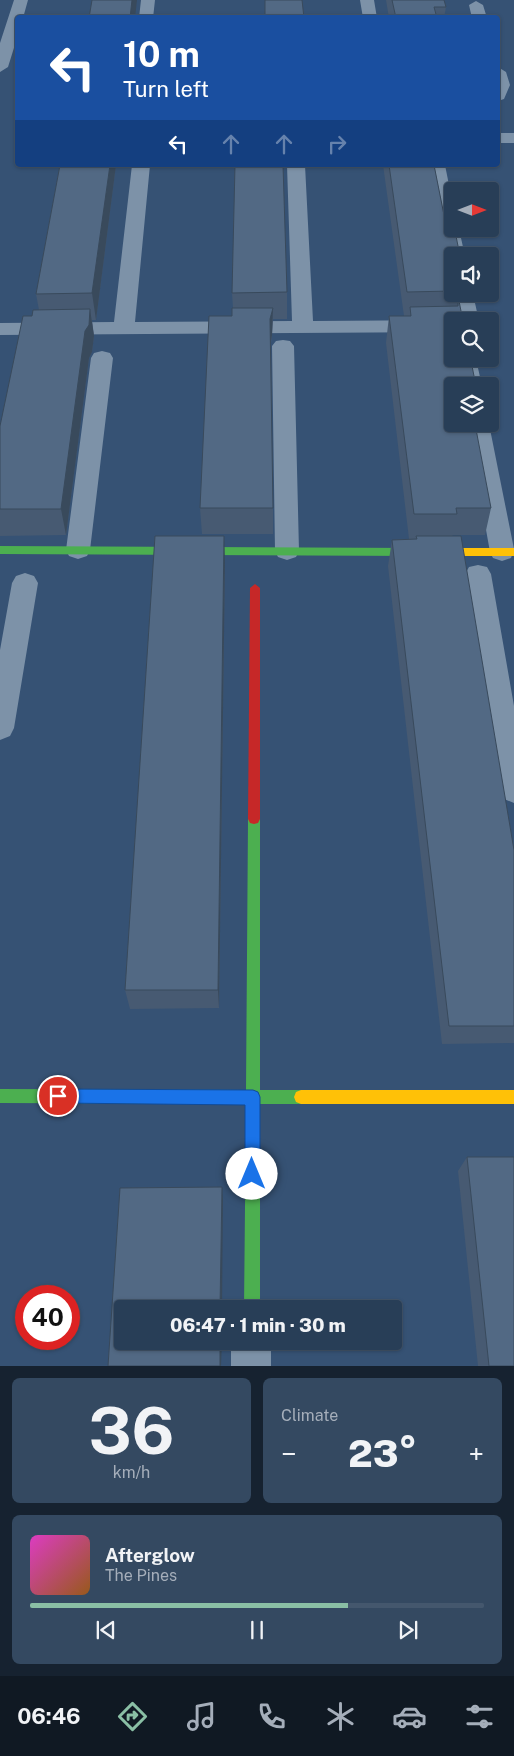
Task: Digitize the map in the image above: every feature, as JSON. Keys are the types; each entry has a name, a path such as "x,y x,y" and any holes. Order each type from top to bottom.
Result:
{"street":[{"path":"16,15 21,0"},
{"path":"146,15 148,0"},
{"path":"367,0 370,15"},
{"path":"15,19 0,67 15,68"},
{"path":"500,78 502,85 500,90"},
{"path":"500,138 514,138"},
{"path":"124,328 141,167"},
{"path":"296,167 303,326"},
{"path":"436,167 454,247"},
{"path":"0,329 444,326"},
{"path":"282,346 287,551"},
{"path":"78,550 102,358"},
{"path":"0,550 508,552 480,432"},
{"path":"478,574 514,790"},
{"path":"0,728 25,583"},
{"path":"252,1300 254,588"},
{"path":"0,1096 514,1097"},
{"path":"251,1366 252,1350"}],"building":[{"path":"92,0 132,0 130,15 90,15"},
{"path":"265,0 302,0 304,15 265,15"},
{"path":"392,0 444,0 446,7 434,7 436,15 395,15"},
{"path":"60,167 110,167 92,293 36,294"},
{"path":"235,167 283,167 287,292 232,293"},
{"path":"389,167 434,167 444,215 444,238 456,238 458,247 444,247 444,291 407,292"},
{"path":"459,302 461,312 444,312 444,367 472,367 474,377 444,377 444,432 477,432 491,508 456,508 457,514 414,514 389,316 411,316 410,307 458,306"},
{"path":"232,308 273,308 270,319 273,508 200,508 209,316 232,316"},
{"path":"90,309 89,325 85,331 61,509 0,509 0,426 23,316 32,316 33,310"},
{"path":"155,536 224,536 218,990 125,990"},
{"path":"416,536 461,536 514,850 514,1026 449,1026 392,540 417,539"},
{"path":"467,1157 514,1157 514,1366 489,1366"},
{"path":"222,1187 220,1300 114,1300 114,1350 220,1350 220,1366 108,1366 120,1188"}],"traffic: fast":[{"path":"0,550 416,552"},
{"path":"252,1300 254,819"},
{"path":"0,1096 301,1097"}],"traffic: slow":[{"path":"416,552 514,552"},
{"path":"301,1097 514,1097"}],"traffic: jam":[{"path":"254,819 255,588"}],"route":[{"path":"58,1096 253,1097 252,1174"}]}
